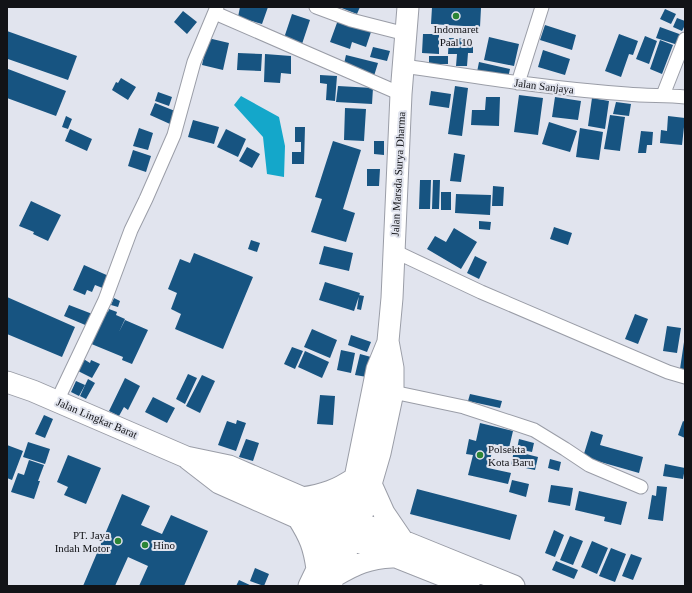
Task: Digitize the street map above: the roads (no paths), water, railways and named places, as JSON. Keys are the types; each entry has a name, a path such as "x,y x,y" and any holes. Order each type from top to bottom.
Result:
{"highway":[{"name":"Jalan Marsda Surya Dharma","path":"388,341 394,251 401,94 408,7"},
{"path":"302,498 331,492 363,481 380,453 393,392 393,368 388,341"},
{"path":"323,579 347,527 363,481 377,369 388,341"},
{"name":"Jalan Lingkar Barat","path":"7,382 33,391 186,457 229,466 302,498 347,527"},
{"name":"Jalan Lingkar Barat","path":"186,457 219,484 298,518 347,527"},
{"path":"363,481 384,513 399,549"},
{"path":"298,518 309,535 323,579"},
{"path":"347,527 399,549 469,586"},
{"path":"323,579 353,565 399,549 514,586"}],"street":[{"path":"316,7 351,20 406,34"},
{"path":"518,83 542,7"},
{"path":"56,401 105,300 131,230 174,135 194,62 216,10 401,94"},
{"path":"663,95 685,40"},
{"name":"Jalan Sanjaya","path":"404,66 518,83 629,94 685,96"},
{"path":"394,251 481,292 668,372 685,377"},
{"path":"393,392 464,407 534,430 589,466 641,487"}],"water":[{"path":"241,96 279,117 285,146 284,177 267,174 263,137 234,105"}],"place":[{"name":"Indomaret Paal 10","path":"456,16"},
{"name":"Polsekta Kota Baru","path":"480,455"},
{"name":"PT. Jaya Indah Motor","path":"118,541"},
{"name":"Hino","path":"145,545"}]}
